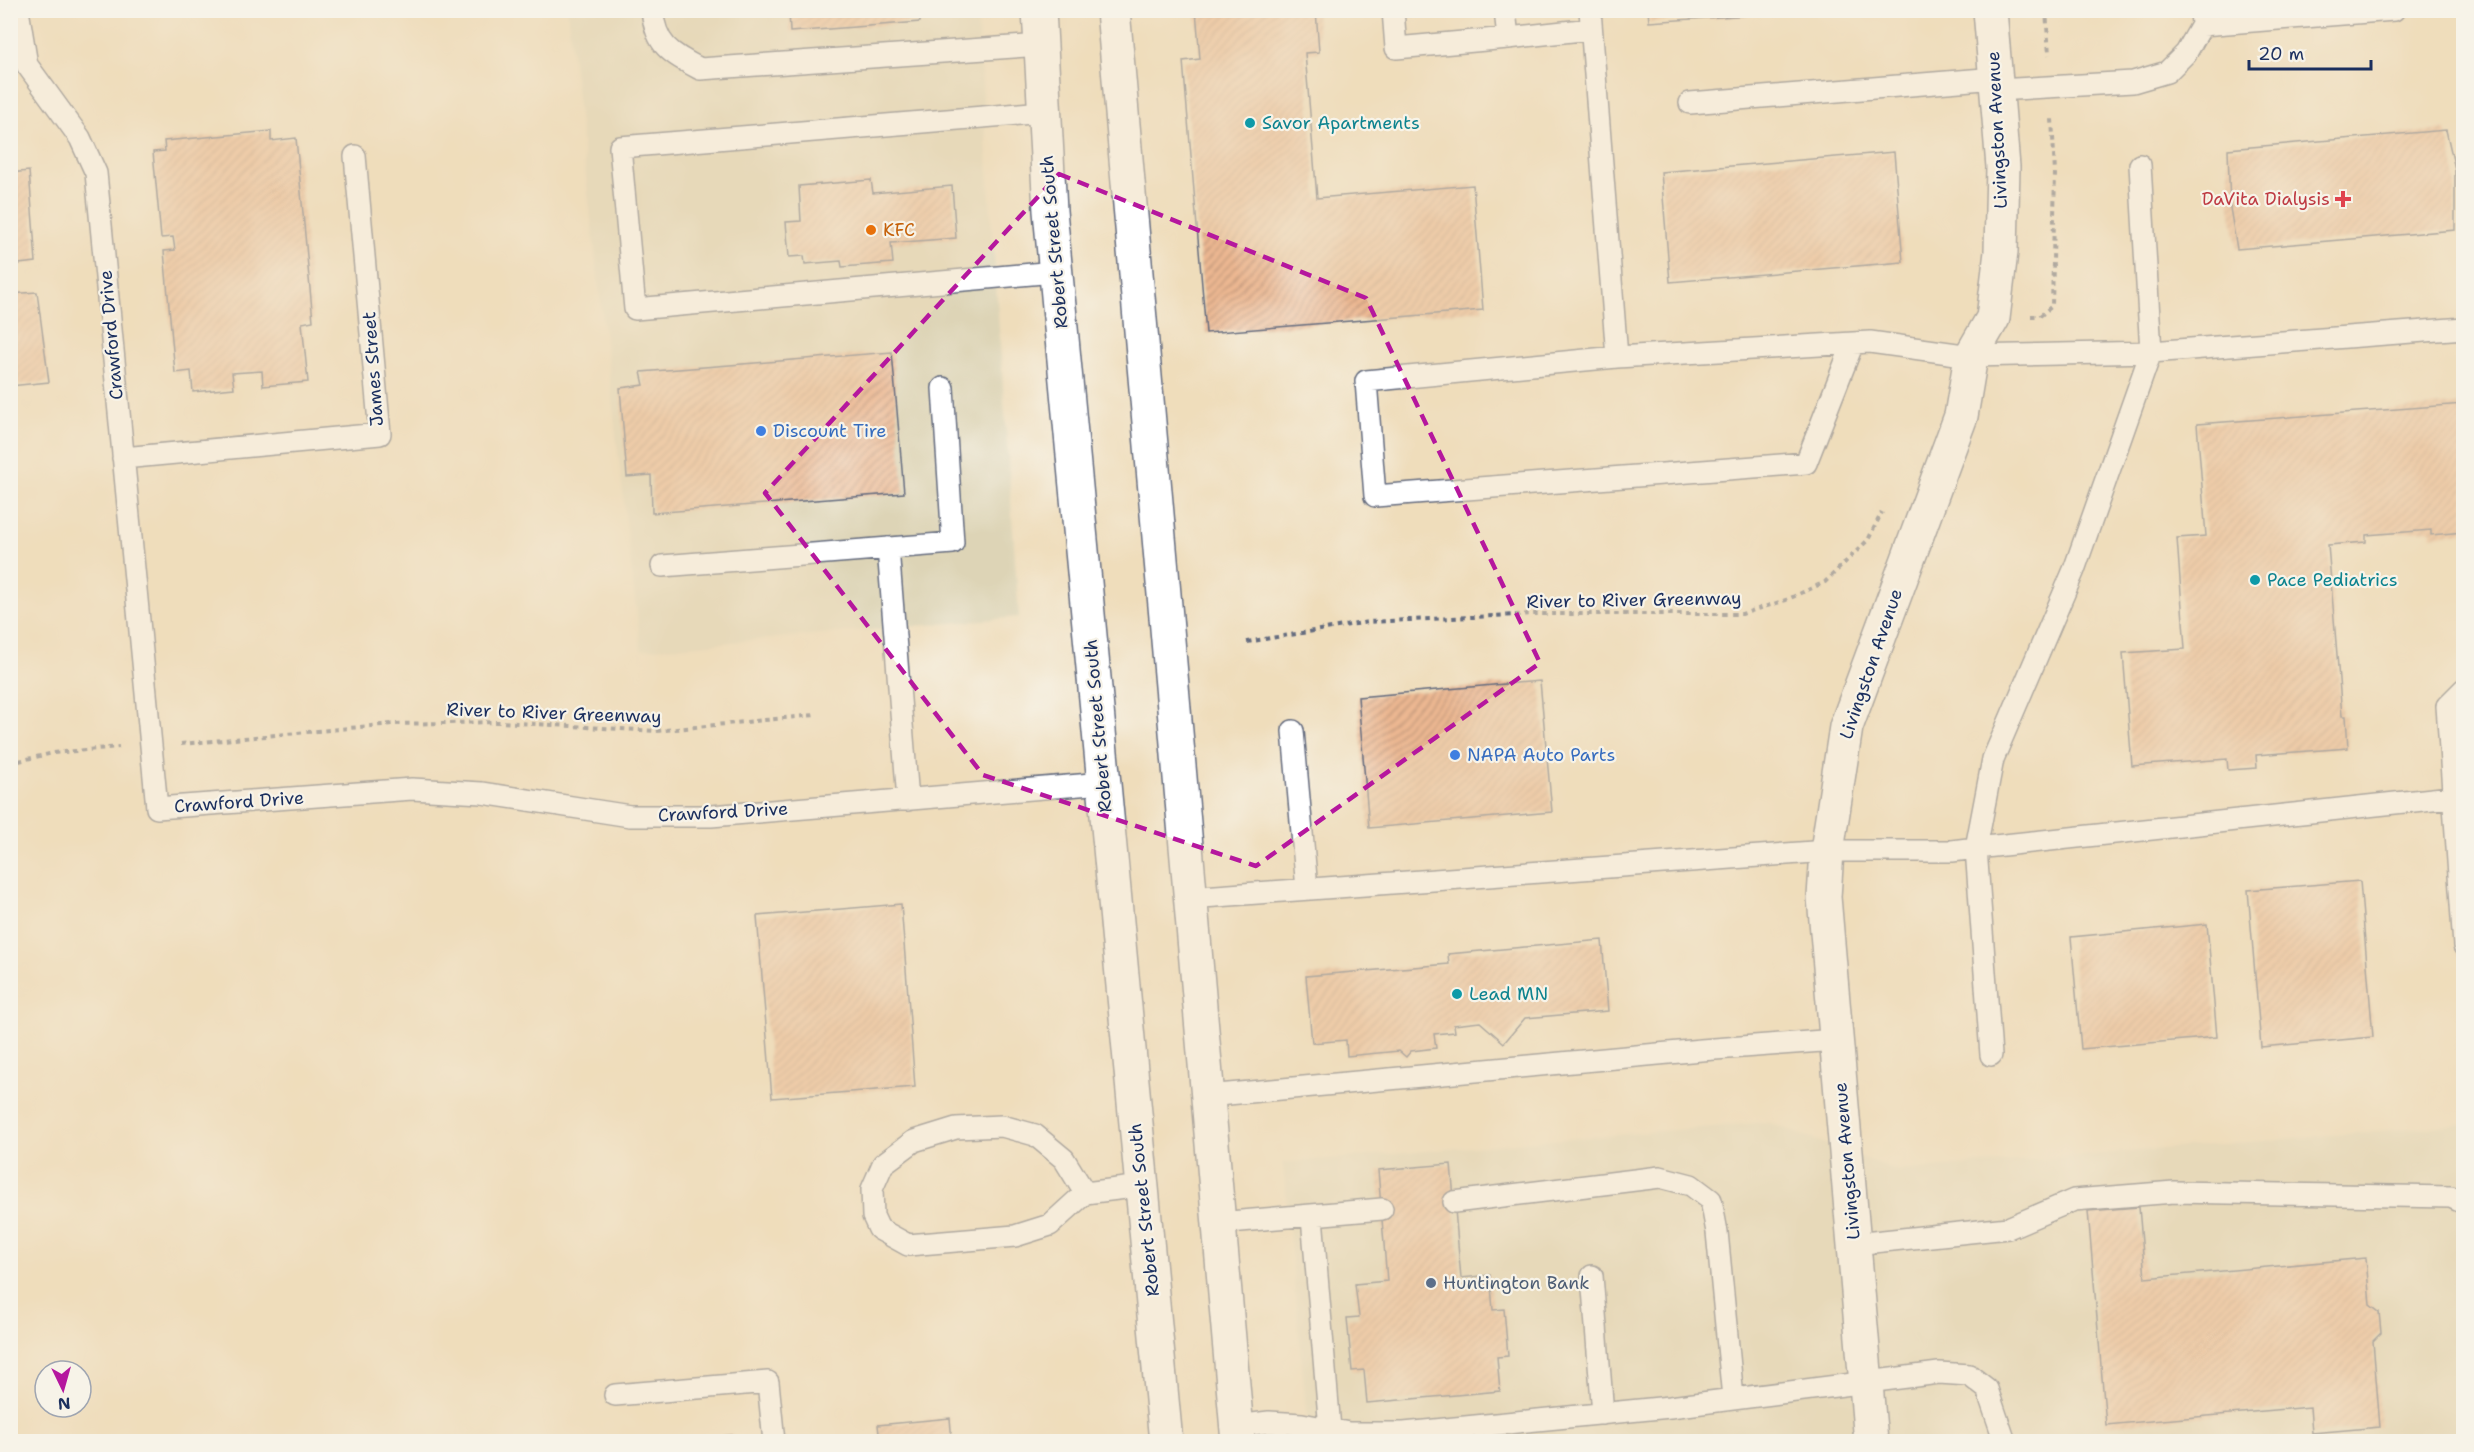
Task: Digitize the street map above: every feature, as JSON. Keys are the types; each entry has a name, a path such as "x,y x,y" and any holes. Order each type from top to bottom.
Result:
{"main road":[{"name":"Robert Street South","path":"1039,10 1055,272 1166,1442"},
{"path":"1113,10 1237,1434"},
{"name":"Livingston Avenue","path":"1871,1442 1824,897 1827,850 1845,727 1961,416 1971,356 1993,318 2001,252 2003,167 1990,10"}],"lane":[{"name":"Crawford Drive","path":"18,10 27,65 80,138 96,173 157,808 412,789 482,793 630,816 711,816 1103,783"},
{"path":"652,10 654,32 663,46 700,69 1041,45"},
{"path":"1393,10 1396,48 1508,38 1590,20 1617,357"},
{"path":"1505,10 1508,38"},
{"path":"1690,103 1996,84 2133,82 2167,72 2186,53 2201,18 2394,10"},
{"path":"1044,112 620,147 635,309 1055,272"},
{"name":"James Street","path":"123,458 380,434 355,156"},
{"path":"1991,1054 1976,848 1993,759 2074,570 2151,351 2140,165"},
{"path":"1853,343 1806,463 1375,496 1366,381 1617,357 1853,343 1870,342 1971,356 2151,351 2463,328"},
{"path":"662,566 953,543 943,388"},
{"path":"888,548 908,800"},
{"path":"2463,689 2447,706 2451,797 2463,946"},
{"path":"1293,731 1307,889"},
{"path":"1190,898 1827,850 1952,851 2451,797"},
{"path":"1207,1096 1701,1050 1836,1040"},
{"path":"1085,1193 1064,1159 1035,1135 1002,1126 956,1128 914,1141 883,1164 872,1189 873,1216 879,1229 908,1245 1015,1236 1050,1225 1085,1193 1142,1186"},
{"path":"1454,1202 1660,1177 1691,1185 1711,1200 1717,1232 1733,1398"},
{"path":"1854,1244 2008,1228 2074,1200 2174,1192 2222,1191 2451,1197 2463,1203"},
{"path":"1218,1223 1312,1217 1382,1209"},
{"path":"1312,1217 1330,1429"},
{"path":"1592,1276 1603,1414"},
{"path":"1237,1434 1269,1422 1349,1433 1404,1433 1603,1414 1866,1380 1939,1373 1969,1376 1987,1389 2005,1442"},
{"path":"615,1395 768,1382 774,1442"}],"path":[{"path":"2040,316 2052,306 2055,173 2046,10"},
{"name":"River to River Greenway","path":"1247,642 1368,622 1535,614 1742,615 1786,600 1825,582 1868,540 1884,508"},
{"name":"River to River Greenway","path":"185,743 392,724 501,722 656,731 815,715"},
{"path":"10,763 53,753 117,747"}],"highlighted area":[{"path":"1059,174 1366,298 1540,663 1256,866 983,775 765,493"}],"shaded area":[{"path":"567,11 977,11 1019,617 641,650"},
{"path":"1768,1122 1898,1171 2463,1124 2463,1441 1309,1441 1283,1163"}],"building":[{"path":"789,10 920,10 920,22 790,32"},
{"name":"Savor Apartments","path":"1196,10 1316,10 1319,52 1305,53 1317,198 1473,185 1483,310 1206,333 1183,61 1200,59"},
{"path":"1648,10 1794,10 1794,12 1649,22"},
{"name":"DaVita Dialysis","path":"2446,130 2455,169 2455,230 2237,249 2230,208 2228,149"},
{"path":"271,131 271,141 296,138 313,321 302,323 308,382 263,386 262,371 232,373 234,388 193,392 191,371 175,373 164,251 175,250 173,237 161,238 153,152 165,151 164,141"},
{"path":"1894,152 1903,262 1670,282 1661,172"},
{"path":"29,171 36,262 10,265 10,173"},
{"name":"KFC","path":"871,180 873,193 952,186 956,238 891,243 893,263 842,267 841,261 805,264 804,256 789,257 786,222 801,221 799,186"},
{"path":"37,292 49,382 10,386 10,294"},
{"name":"Discount Tire","path":"892,352 904,493 652,513 651,475 627,477 620,388 644,385 641,372"},
{"name":"Pace Pediatrics","path":"2464,404 2464,532 2431,535 2431,530 2366,535 2366,542 2328,545 2342,716 2346,716 2348,748 2256,755 2257,768 2228,770 2227,759 2132,766 2123,653 2185,649 2177,538 2206,536 2197,424"},
{"name":"NAPA Auto Parts","path":"1540,681 1552,812 1369,828 1358,697"},
{"path":"2360,881 2373,1037 2261,1047 2248,890"},
{"path":"901,904 915,1087 772,1098 757,916"},
{"path":"2207,924 2217,1037 2081,1049 2071,937"},
{"name":"Lead MN","path":"1602,940 1608,1011 1525,1018 1504,1043 1480,1022 1454,1025 1455,1032 1434,1034 1436,1048 1411,1051 1406,1057 1399,1051 1347,1056 1346,1040 1312,1043 1306,976 1449,964 1448,954"},
{"name":"Huntington Bank","path":"1451,1164 1461,1278 1490,1275 1493,1310 1504,1309 1508,1356 1497,1357 1500,1391 1367,1403 1364,1370 1352,1371 1347,1318 1359,1317 1355,1284 1387,1281 1378,1170"},
{"path":"2139,1207 2145,1278 2366,1258 2370,1305 2379,1312 2381,1333 2373,1341 2380,1427 2312,1433 2310,1407 2106,1425 2088,1211"},
{"path":"950,1418 952,1442 880,1442 878,1425"},
{"path":"732,1435 733,1442 673,1442 673,1440"}],"place":[{"name":"Savor Apartments","path":"1250,123"},
{"name":"DaVita Dialysis","path":"2343,199"},
{"name":"KFC","path":"871,230"},
{"name":"Discount Tire","path":"761,431"},
{"name":"Pace Pediatrics","path":"2255,580"},
{"name":"NAPA Auto Parts","path":"1455,755"},
{"name":"Lead MN","path":"1457,994"},
{"name":"Huntington Bank","path":"1431,1283"}]}
